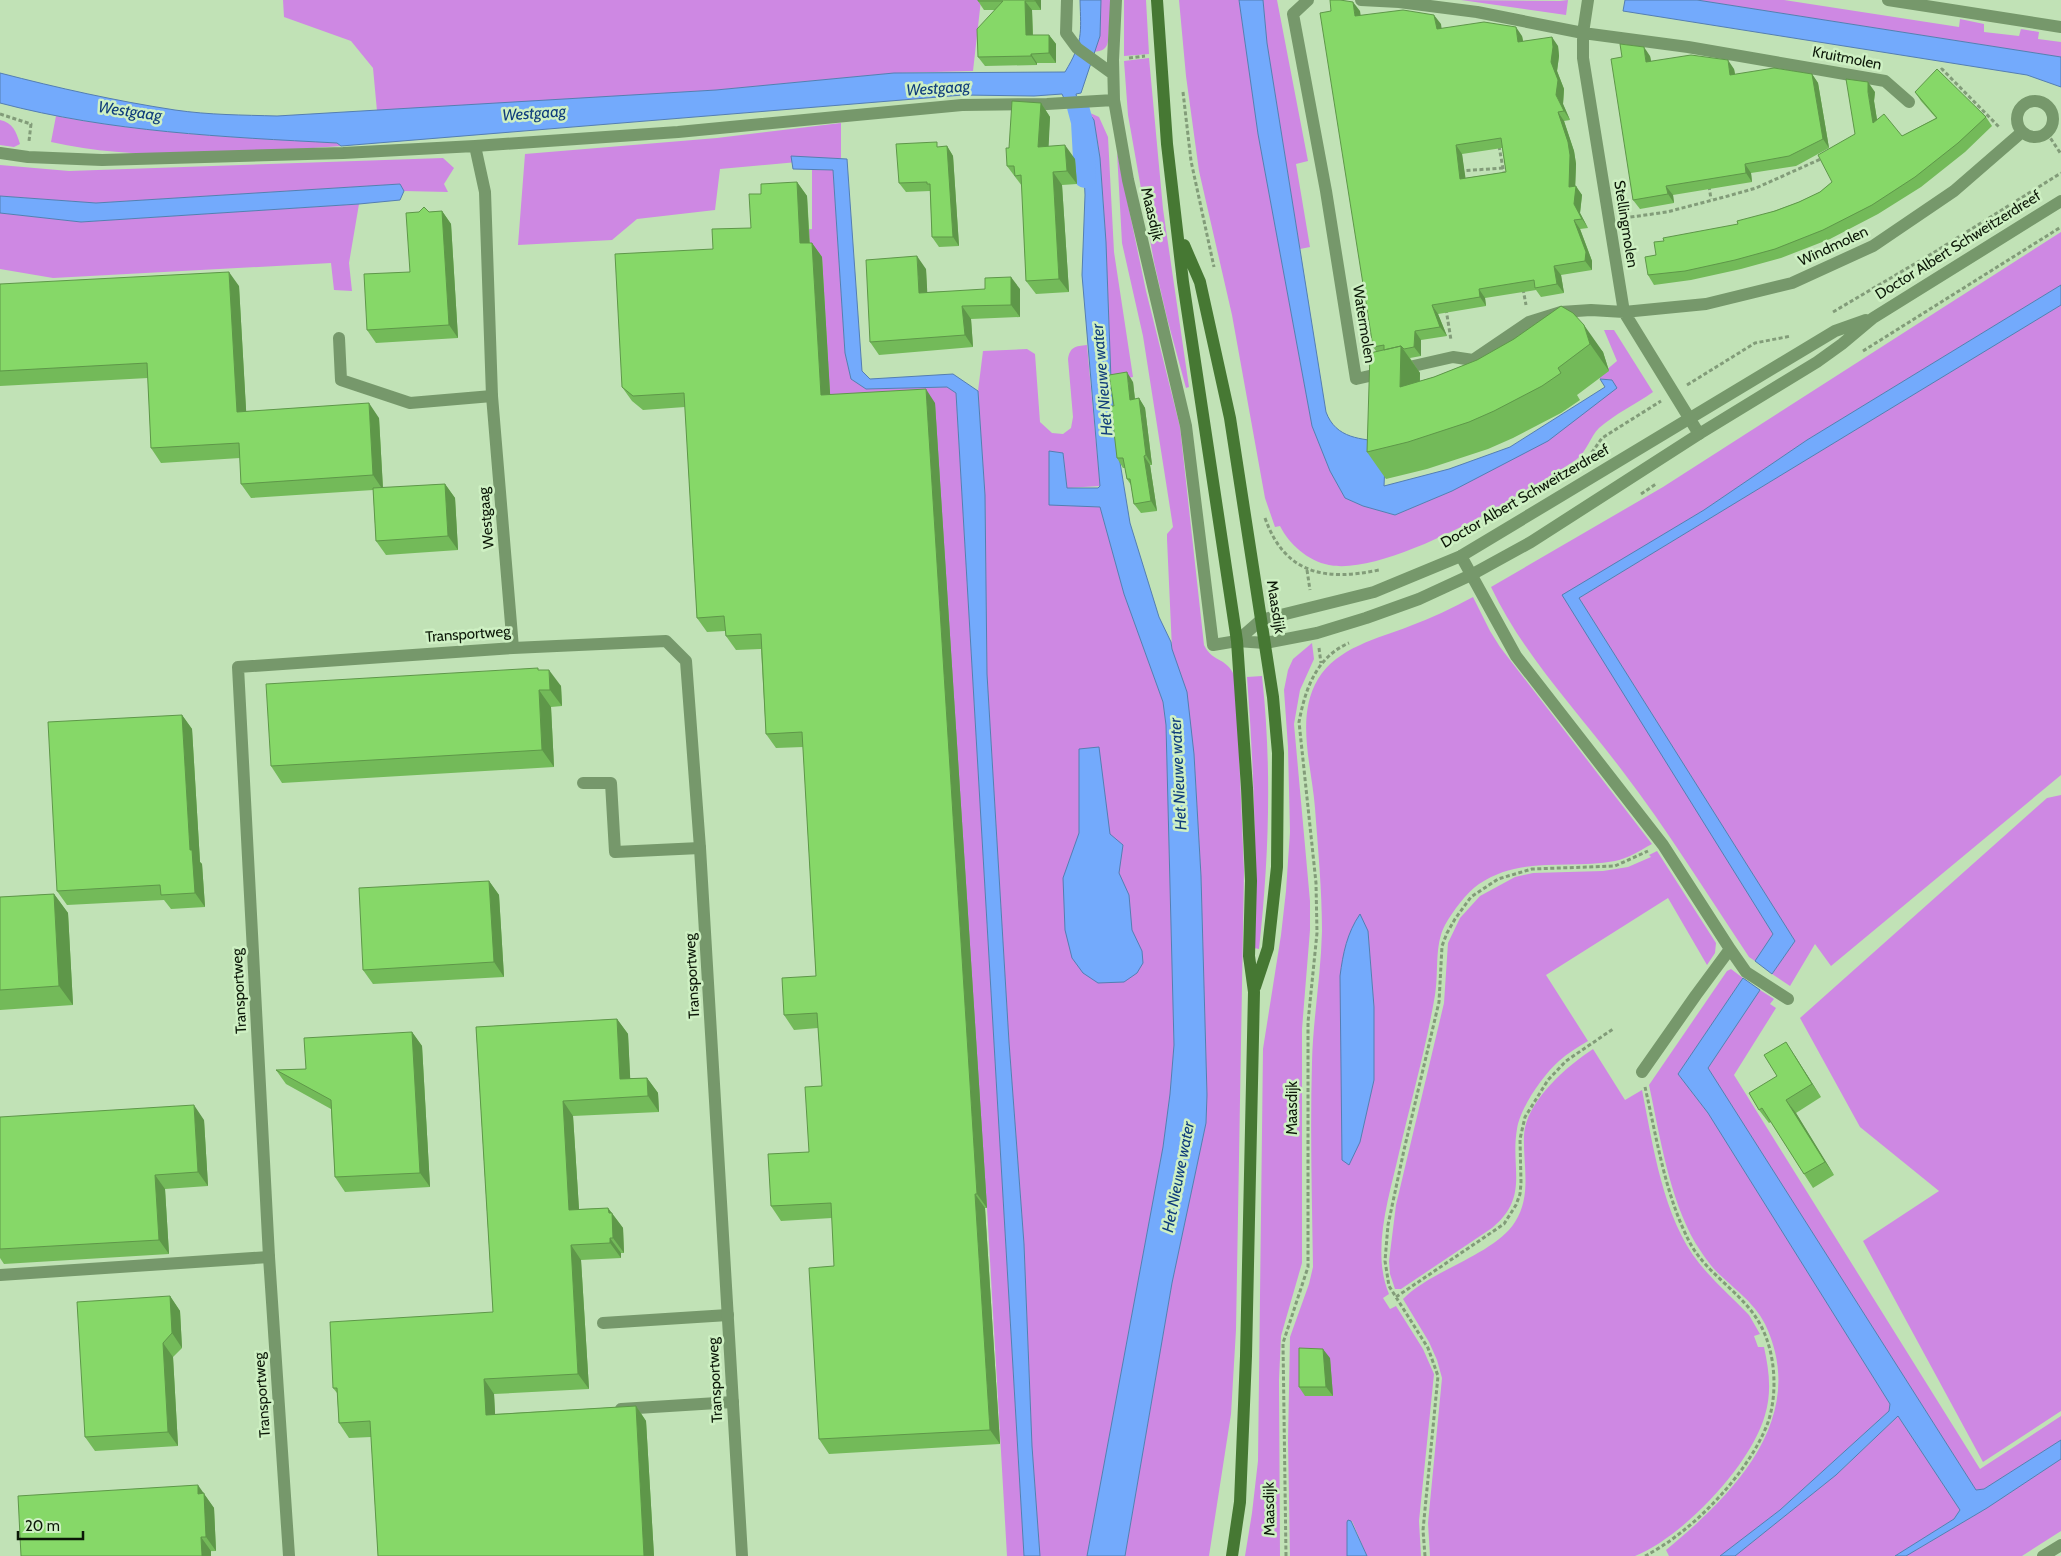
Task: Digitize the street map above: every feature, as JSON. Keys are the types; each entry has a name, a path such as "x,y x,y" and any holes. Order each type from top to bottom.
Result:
{"main road":[{"name":"Maasdijk","path":"1157,0 1167,144 1179,232 1183,282 1237,641 1248,798 1251,881 1250,956 1254,992 1245,1386 1240,1502 1232,1556"},
{"name":"Maasdijk","path":"1179,232 1200,282 1230,418 1265,643 1278,753 1277,867 1268,948 1254,992"}],"street":[{"path":"1067,0 1066,33 1077,48 1113,74"},
{"name":"Maasdijk","path":"1116,0 1117,59 1113,74 1114,100 1130,189 1186,426 1212,645 1237,641"},
{"name":"Watermolen","path":"1308,0 1293,14 1326,191 1356,379 1453,357 1473,360 1529,322 1561,312 1591,310 1624,312"},
{"path":"1361,0 1400,2 1477,12 1583,32"},
{"name":"Stellingmolen","path":"1588,0 1583,32 1583,58 1624,312 1700,434"},
{"path":"1888,0 2061,28"},
{"name":"Kruitmolen","path":"1583,32 1688,47 1885,81 1909,102"},
{"path":"0,153 28,157 102,160 343,153 678,132 962,105 1047,104 1114,100"},
{"path":"2036,101 2042,102 2051,111 2053,123 2047,133 2037,138 2017,136 2017,121 2020,109 2024,104 2036,101"},
{"name":"Windmolen","path":"1624,312 1706,304 1792,283 1873,246 1954,191 2017,136"},
{"name":"Westgaag","path":"476,146 485,192 492,396 513,648"},
{"name":"Doctor Albert Schweitzerdreef","path":"1237,641 1265,643 1317,633 1419,599 1471,575 1531,542 1817,362 1873,318 2061,200"},
{"name":"Doctor Albert Schweitzerdreef","path":"1237,641 1261,620 1374,592 1461,556 1835,331 1873,318"},
{"path":"339,338 341,380 410,403 492,396"},
{"path":"1461,556 1516,656 1663,845 1746,972 1788,999"},
{"name":"Transportweg","path":"290,1556 269,1257 238,666 513,648 666,641 686,661 700,848 742,1556"},
{"path":"583,783 611,782 615,852 700,848"},
{"path":"1642,1072 1730,949"},
{"path":"0,1275 269,1257"},
{"path":"603,1323 728,1316"},
{"path":"605,1410 733,1402"},
{"path":"2044,1556 2061,1545"}],"path":[{"path":"1117,59 1149,56"},
{"path":"1935,75 1942,69 2017,136"},
{"path":"0,114 31,124 28,157"},
{"path":"2047,133 2061,154"},
{"path":"1498,138 1504,177"},
{"path":"1609,220 1667,212 1756,188 1827,156"},
{"path":"1453,172 1481,168 1510,168"},
{"path":"1708,180 1711,199"},
{"path":"1522,284 1529,322"},
{"path":"1444,299 1453,357"},
{"path":"1274,538 1284,552 1308,570"},
{"name":"Maasdijk","path":"1286,1556 1283,1343 1308,1266 1308,1022 1317,933 1316,883 1299,722 1303,699 1321,663"},
{"path":"1425,1556 1423,1530 1438,1376 1428,1348 1389,1286 1385,1261 1388,1224 1408,1132 1440,1002 1442,946 1454,919 1471,897 1481,889 1511,874 1532,869 1615,866 1663,845"},
{"path":"1396,1297 1504,1224 1516,1205 1520,1194 1522,1183 1521,1127 1530,1108 1548,1080 1566,1061 1613,1030"},
{"path":"1642,1072 1663,1168 1685,1232 1701,1259 1713,1274 1753,1312 1762,1328 1772,1361 1774,1380 1772,1406 1767,1425 1744,1467 1700,1516 1661,1548 1645,1556"}],"shaded area":[{"path":"283,0 981,0 973,71 894,73 716,90 377,111 373,68 351,41 284,17"},
{"path":"1101,0 1111,0 1108,41 1104,49 1094,52 1100,36"},
{"path":"1124,0 1146,0 1149,54 1124,56"},
{"path":"1179,0 1239,0 1258,134 1312,426 1330,471 1345,498 1363,506 1395,515 1452,491 1616,388 1612,380 1600,379 1599,376 1617,361 1604,330 1614,330 1653,392 1599,428 1577,459 1492,511 1420,546 1386,558 1355,565 1329,565 1321,563 1300,551 1280,526 1275,527 1265,498 1232,315 1199,171 1186,76"},
{"path":"1263,0 1277,0 1308,161 1296,164 1310,247 1300,249 1267,43"},
{"path":"1461,0 1560,1 1568,0 1566,15"},
{"path":"1697,0 1784,0 1959,27 1960,19 1984,24 1984,32 2019,36 2021,29 2039,32 2038,39 2061,42 2061,57"},
{"path":"1149,58 1163,209 1189,387 1186,388 1154,262 1128,115 1124,61"},
{"path":"1088,112 1099,117 1108,137 1114,252 1133,377 1111,380 1101,165 1095,129"},
{"path":"56,116 161,131 337,143 341,146 196,154 123,152 51,142"},
{"path":"0,120 8,123 13,128 20,144 14,147 0,145"},
{"path":"841,123 841,158 720,169 715,210 637,219 612,240 518,245 525,154 717,138"},
{"path":"1117,152 1146,291 1180,427 1204,645 1212,655 1229,668 1236,681 1244,871 1236,1330 1231,1414 1209,1556 1125,1556 1172,1283 1206,1123 1207,1095 1201,876 1194,754 1172,649 1167,534 1173,527 1143,336 1122,243"},
{"path":"443,158 454,168 444,184 448,192 404,191 400,184 96,203 0,196 0,165 69,171"},
{"path":"812,170 833,170 845,353 851,379 866,389 947,387 956,393 1024,1556 1007,1556 987,1208 830,398 822,257 789,231 812,229"},
{"path":"359,204 349,263 352,291 334,290 331,263 53,278 0,269 0,213 81,222"},
{"path":"2061,232 2061,285 1807,440 1704,510 1563,595 1773,934 1755,961 1749,957 1671,838 1638,792 1534,658 1518,635 1491,587 1663,487"},
{"path":"2061,305 2061,775 1831,966 1815,944 1790,986 1772,974 1795,941 1579,598"},
{"path":"1087,345 1100,486 1067,488 1063,453 1049,452 1049,504 1100,507 1124,594 1163,702 1166,725 1174,1045 1163,1147 1087,1556 1040,1556 1032,1446 1024,1244 1009,1042 987,674 985,495 978,391 983,351 1027,349 1035,354 1040,422 1052,433 1063,434 1071,428 1073,417 1069,355 1074,348"},
{"path":"1473,597 1500,647 1652,844 1615,861 1528,866 1495,875 1469,892 1445,925 1439,942 1436,986 1431,1015 1387,1206 1382,1242 1384,1277 1389,1294 1383,1298 1390,1309 1396,1306 1423,1349 1434,1374 1419,1521 1421,1556 1367,1556 1352,1521 1347,1522 1347,1556 1290,1556 1288,1441 1290,1337 1309,1284 1313,1267 1312,1062 1322,931 1321,885 1315,808 1307,742 1307,709 1318,679 1336,659 1359,645 1426,620","holes":["1364,925 1368,932 1374,1007 1374,1080 1360,1142"]},
{"path":"1312,643 1314,659 1300,690 1294,724 1310,901 1310,930 1302,1029 1302,1263 1281,1336 1279,1380 1280,1556 1245,1556 1258,1461 1263,1049 1281,935 1290,832 1288,747 1284,690 1288,670 1293,659"},
{"path":"1262,676 1267,744 1268,812 1265,881 1259,949 1254,948 1254,813 1247,677"},
{"path":"2061,795 2061,1411 1983,1462 1863,1241 1939,1191 1860,1127 1800,1018 2047,798"},
{"path":"1657,851 1716,943 1715,953 1707,965 1668,898 1546,975 1588,1041 1566,1055 1553,1067 1539,1083 1527,1102 1517,1129 1515,1143 1516,1182 1511,1205 1504,1216 1492,1228 1401,1289 1395,1289 1390,1274 1389,1261 1396,1205 1444,1003 1448,943 1460,918 1480,896 1515,877 1533,873 1603,871 1628,867 1651,857 1649,855"},
{"path":"1731,969 1743,978 1678,1074 1708,1113 1890,1404 1889,1411 1780,1510 1723,1554 1720,1556 1669,1556 1666,1550 1716,1505 1739,1479 1758,1452 1771,1422 1778,1391 1776,1358 1765,1324 1749,1302 1711,1265 1696,1244 1687,1226 1672,1187 1649,1085 1727,971"},
{"path":"1760,990 1774,999 1770,1004 1776,1008 1734,1075 1980,1469 2061,1416 2061,1440 1984,1489 1976,1490 1708,1068"},
{"path":"1593,1049 1625,1100 1642,1090 1655,1157 1676,1225 1699,1263 1749,1315 1760,1334 1754,1336 1758,1347 1764,1347 1767,1364 1769,1389 1765,1415 1746,1455 1713,1497 1674,1533 1654,1547 1635,1556 1430,1556 1428,1523 1442,1378 1429,1342 1403,1299 1429,1279 1493,1244 1515,1222 1520,1212 1525,1191 1524,1136 1526,1123 1539,1098 1549,1086 1571,1065"},
{"path":"1898,1416 1960,1510 1954,1519 1895,1556 1735,1556 1836,1475"},
{"path":"2061,1459 2061,1531 2022,1556 1906,1556 1987,1508"}],"water":[{"path":"1080,0 1101,0 1100,36 1081,93 1076,94 1080,111 1088,112 1094,120 1100,158 1106,242 1111,380 1116,438 1130,523 1159,617 1171,642 1187,692 1194,754 1201,876 1207,1095 1206,1123 1172,1283 1125,1556 1087,1556 1163,1147 1170,1094 1174,1045 1166,725 1163,702 1124,594 1100,507 1049,505 1049,451 1063,453 1067,488 1098,488 1100,486 1082,275 1085,195 1082,129 1074,120 1062,94 1034,96 963,95 341,146 337,143 167,132 125,127 41,113 0,103 0,73 87,94 175,110 213,114 277,116 716,90 894,73 1065,72 1080,38"},
{"path":"1239,0 1263,0 1267,43 1326,412 1330,421 1343,433 1359,438 1386,442 1384,486 1449,469 1510,447 1605,387 1600,379 1612,380 1617,388 1548,441 1452,491 1395,515 1363,506 1345,498 1330,471 1312,426 1258,134"},
{"path":"1625,0 1697,0 2061,57 2061,87 2027,75 1623,11"},
{"path":"791,156 847,159 862,371 870,379 953,374 978,391 985,495 987,674 1009,1042 1024,1244 1032,1446 1040,1556 1024,1556 956,393 947,387 866,389 851,379 845,353 833,170 793,169"},
{"path":"400,184 404,191 400,200 359,204 81,222 0,213 0,196 96,203"},
{"path":"2061,285 2061,305 1579,598 1795,941 1772,974 1755,961 1773,934 1562,595 1704,510 1807,440"},
{"path":"1099,747 1110,834 1123,845 1119,873 1129,895 1132,930 1142,951 1143,963 1137,973 1124,982 1098,983 1083,973 1072,958 1065,930 1063,878 1079,833 1079,749"},
{"path":"1360,914 1368,931 1374,1007 1374,1080 1360,1142 1349,1165 1342,1160 1340,976 1346,944"},
{"path":"1743,978 1760,990 1708,1068 1976,1490 1984,1489 2061,1440 2061,1459 1987,1508 1906,1556 1895,1556 1954,1519 1960,1510 1898,1416 1836,1475 1735,1556 1720,1556 1780,1510 1889,1411 1890,1404 1708,1113 1678,1074"},
{"path":"1348,1520 1351,1521 1367,1556 1347,1556"}],"building":[{"path":"978,0 1035,0 1025,1 1026,35 1049,35 1049,53 1031,54 1031,56 978,57 977,29 1003,1"},
{"path":"1330,0 1340,0 1353,2 1355,16 1403,10 1434,15 1437,29 1484,22 1516,27 1518,42 1552,37 1551,62 1558,80 1556,95 1564,111 1558,112 1568,142 1570,155 1569,187 1576,186 1574,204 1582,219 1574,220 1586,252 1585,261 1554,266 1557,284 1535,288 1534,280 1479,289 1480,297 1432,305 1440,327 1415,331 1414,347 1404,349 1401,346 1384,350 1384,345 1373,347 1320,13 1331,11","holes":["1501,138 1506,172 1460,179 1456,145"]},
{"path":"1620,44 1644,47 1646,62 1691,55 1728,60 1730,75 1774,68 1812,74 1823,139 1789,156 1745,164 1746,173 1666,186 1668,194 1633,200 1611,59 1622,57"},
{"path":"1937,69 1986,117 1958,143 1915,177 1872,205 1823,230 1775,249 1685,271 1648,275 1645,257 1656,255 1654,242 1664,241 1663,238 1738,224 1737,221 1775,211 1799,202 1820,192 1832,182 1818,155 1855,134 1846,79 1868,82 1873,123 1884,114 1902,136 1937,118 1915,92"},
{"path":"1012,101 1041,103 1038,147 1065,145 1067,171 1053,172 1059,279 1026,281 1021,175 1015,176 1014,166 1007,166 1006,148 1009,148"},
{"path":"937,142 937,147 947,146 953,237 932,237 930,184 927,184 927,182 899,183 896,144"},
{"path":"797,182 800,243 812,243 821,395 926,389 977,1194 975,1194 990,1430 819,1439 809,1268 834,1266 831,1203 771,1206 768,1154 809,1152 805,1087 822,1086 817,1013 784,1015 782,978 816,976 802,732 766,734 761,634 726,636 724,616 697,618 684,393 633,396 622,387 615,254 713,249 712,229 751,228 749,194 761,194 761,184"},
{"path":"424,207 429,212 442,211 449,325 367,330 364,274 410,272 406,213 419,212"},
{"path":"917,256 919,293 985,289 985,278 1011,277 1011,305 962,306 965,335 870,342 866,260"},
{"path":"229,272 237,412 369,403 373,475 241,484 239,443 151,448 147,363 0,371 0,284"},
{"path":"1561,306 1573,313 1584,325 1590,344 1558,368 1561,373 1542,386 1469,422 1408,442 1367,452 1370,353 1401,346 1400,387 1434,377 1477,360 1514,339"},
{"path":"1127,372 1130,400 1139,398 1146,455 1144,456 1151,501 1134,504 1130,479 1127,479 1123,458 1117,458 1111,406 1114,406 1109,375"},
{"path":"445,484 448,536 376,541 373,488"},
{"path":"538,668 538,670 549,670 550,690 539,690 542,750 271,766 266,684"},
{"path":"182,715 190,850 192,850 195,893 161,895 160,885 57,891 48,722"},
{"path":"489,881 494,962 363,970 359,888"},
{"path":"54,894 59,986 0,990 0,897"},
{"path":"617,1019 620,1079 647,1078 648,1096 563,1101 569,1210 608,1208 609,1213 612,1213 613,1238 610,1238 610,1243 571,1245 578,1374 484,1379 486,1415 636,1406 644,1556 378,1556 370,1421 339,1423 337,1388 333,1388 330,1322 493,1312 476,1027"},
{"path":"412,1032 420,1173 335,1177 331,1100 276,1070 306,1069 304,1038"},
{"path":"1786,1042 1812,1084 1786,1100 1825,1162 1804,1174 1762,1108 1759,1110 1749,1093 1777,1076 1764,1055"},
{"path":"194,1105 198,1172 155,1175 159,1240 0,1249 0,1117"},
{"path":"170,1296 172,1333 163,1343 168,1432 85,1437 77,1302"},
{"path":"1299,1348 1323,1349 1326,1387 1299,1387"},
{"path":"198,1485 198,1494 204,1493 206,1537 201,1537 202,1556 21,1556 18,1496"}],"waterway":[{"name":"Het Nieuwe water","path":"1078,107 1082,122 1085,177"}]}
